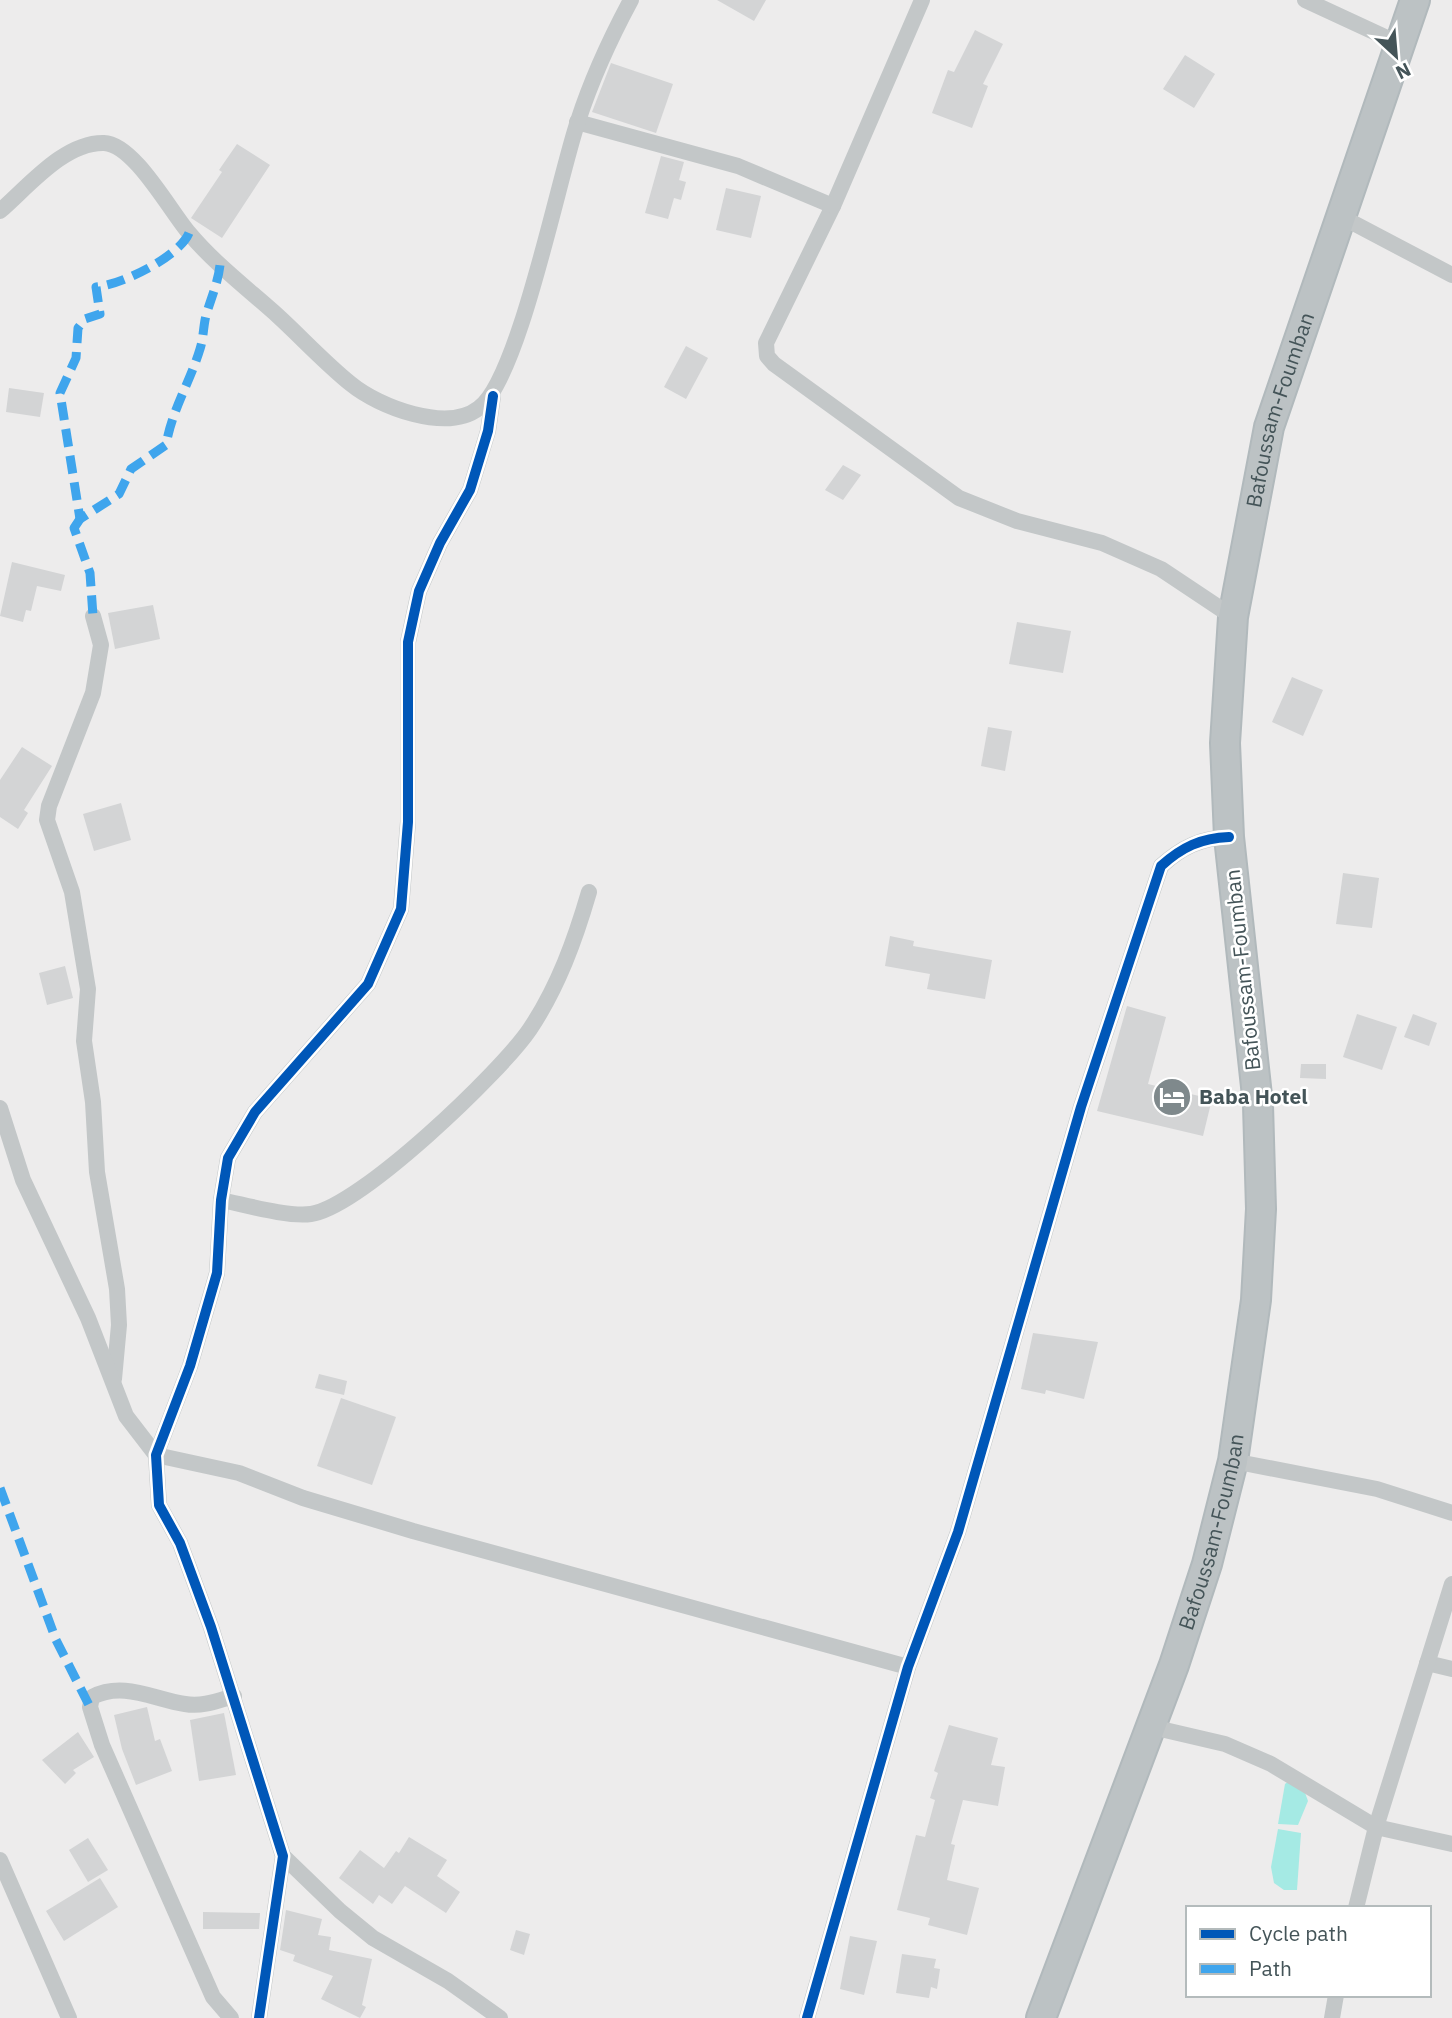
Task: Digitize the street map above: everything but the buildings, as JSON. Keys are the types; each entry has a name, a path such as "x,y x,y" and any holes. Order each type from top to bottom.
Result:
{"highway":[{"name":"Bafoussam-Foumban","path":"1041,2018 1152,1727 1207,1563 1233,1461 1256,1300 1261,1209 1258,1105 1229,837 1225,743 1233,617 1246,535 1269,428 1415,0"}],"street":[{"path":"259,2018 283,1856 234,1696 191,1572 159,1505 156,1455 190,1366 217,1273 221,1200 228,1158 255,1112 368,984 401,909 408,822 408,642 419,591 440,543 470,490 488,431 493,396 530,295 577,122 601,56 631,0"},
{"path":"922,0 833,206 765,343 767,355 774,364 959,498 1017,521 1102,543 1161,569 1233,617"},
{"path":"1305,0 1400,44"},
{"path":"577,122 738,166 833,206"},
{"path":"0,211 73,149 105,143 129,154 189,233 353,386 409,414 449,418 477,410 493,396"},
{"path":"1340,216 1452,275"},
{"path":"93,615 101,645 93,693 49,806 47,820 72,892 88,989 84,1041 93,1102 97,1172 117,1289 119,1325 113,1381"},
{"path":"807,2018 908,1667 958,1532 1081,1107 1160,866 1180,848 1210,838 1229,837"},
{"path":"221,1200 311,1214 332,1207 418,1145 492,1073 529,1030 573,948 589,892"},
{"path":"0,1108 23,1180 88,1318 126,1416 156,1455 239,1473 303,1498 413,1531 908,1667"},
{"path":"1233,1461 1377,1489 1452,1513"},
{"path":"1356,1906 1376,1827 1452,1584"},
{"path":"1427,1663 1452,1669"},
{"path":"231,2018 213,1997 102,1745 90,1707 92,1697 122,1689 186,1704 204,1705 234,1696"},
{"path":"1152,1727 1225,1744 1259,1759 1327,1795 1376,1827 1452,1844"},
{"path":"283,1856 340,1912 373,1938 448,1981 499,2018"},
{"path":"0,1860 69,2018"},
{"path":"1332,2018 1336,1997"}],"water":[{"path":"1289,1781 1303,1787 1308,1801 1298,1825 1278,1824 1285,1784"},
{"path":"1278,1829 1301,1833 1297,1890 1284,1890 1274,1883 1271,1867"}],"marked path":[{"path":"189,233 183,242 162,260 120,281 96,287 100,314 85,319 78,328 76,358 60,393 80,519 119,494 131,469 166,445 172,420 200,349 220,265"},
{"path":"80,519 74,528 90,573 93,616"},
{"path":"0,1488 56,1640 90,1707"}],"cycle path":[{"path":"259,2018 283,1856 211,1627 180,1543 159,1505 156,1455 190,1366 217,1273 221,1200 228,1158 255,1112 368,984 401,909 408,822 408,642 419,591 440,543 470,490 488,431 493,396"},
{"path":"807,2018 908,1667 958,1532 1081,1107 1161,866 1192,845 1229,837"}],"place":[{"name":"Baba Hotel","path":"1172,1097"}]}
